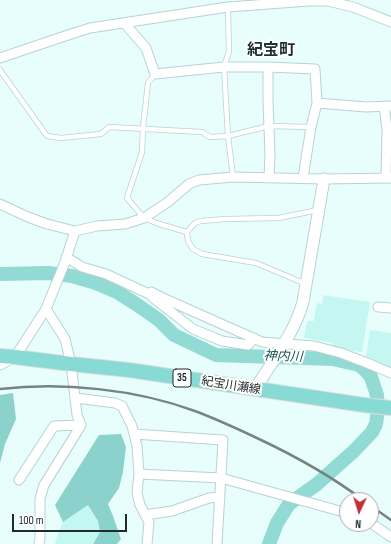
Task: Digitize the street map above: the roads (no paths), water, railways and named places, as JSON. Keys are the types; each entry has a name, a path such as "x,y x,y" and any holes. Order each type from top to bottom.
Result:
{"main road":[{"name":"紀宝川瀬線","path":"0,356 129,370 391,408"}],"street":[{"path":"0,58 90,28 125,24 228,7 328,1 354,7 391,22"},
{"path":"125,24 146,48 155,74 224,67 315,69 317,103 311,127 303,178"},
{"path":"268,67 269,177"},
{"path":"0,204 47,224 75,231 97,226 125,224 144,218 168,202 189,184 199,180 234,177 324,179 389,178 387,129 388,106 366,107 317,103"},
{"path":"255,389 284,344 301,312 324,179"},
{"path":"0,365 15,357 46,309 66,260 75,231"},
{"path":"66,260 82,267 106,274 149,294 193,328 222,341 248,345 254,338"},
{"path":"149,294 151,292 262,342 314,346 341,353 391,373"},
{"path":"378,307 391,308"},
{"path":"39,544 40,499 44,485 80,427 77,416 71,364 64,339 46,309"},
{"path":"76,398 116,403 122,406 132,426 137,446 139,474 136,493 140,505 149,522 146,544"},
{"path":"19,480 54,426 80,425"},
{"path":"134,434 223,440 222,478 216,544"},
{"path":"139,474 222,478 339,511"},
{"path":"145,515 172,511 209,498 220,497"},
{"path":"379,529 391,537"}],"lane":[{"path":"228,7 229,51 224,67 228,136 234,177"},
{"path":"0,70 47,136 61,138 100,134 109,127 202,132 210,137 228,136 269,126 311,127"},
{"path":"155,74 148,83 142,152 127,198 144,218 187,232"},
{"path":"306,284 256,263 202,254 193,249 188,241 187,232 195,223 201,221 279,218 318,210"}],"waterway":[{"name":"神内川","path":"0,274 48,273 72,276 96,283 117,292 136,304 159,320 174,335 216,355 333,359 359,365 366,371 371,377 377,395 378,410 376,424 372,432 354,451 317,484 289,504 277,523 269,544"}],"railway":[{"path":"0,389 49,386 99,389 148,397 172,403 211,417 299,459 352,492"},
{"path":"379,512 391,520"}],"district":[{"name":"紀宝町","path":"271,51"}]}
